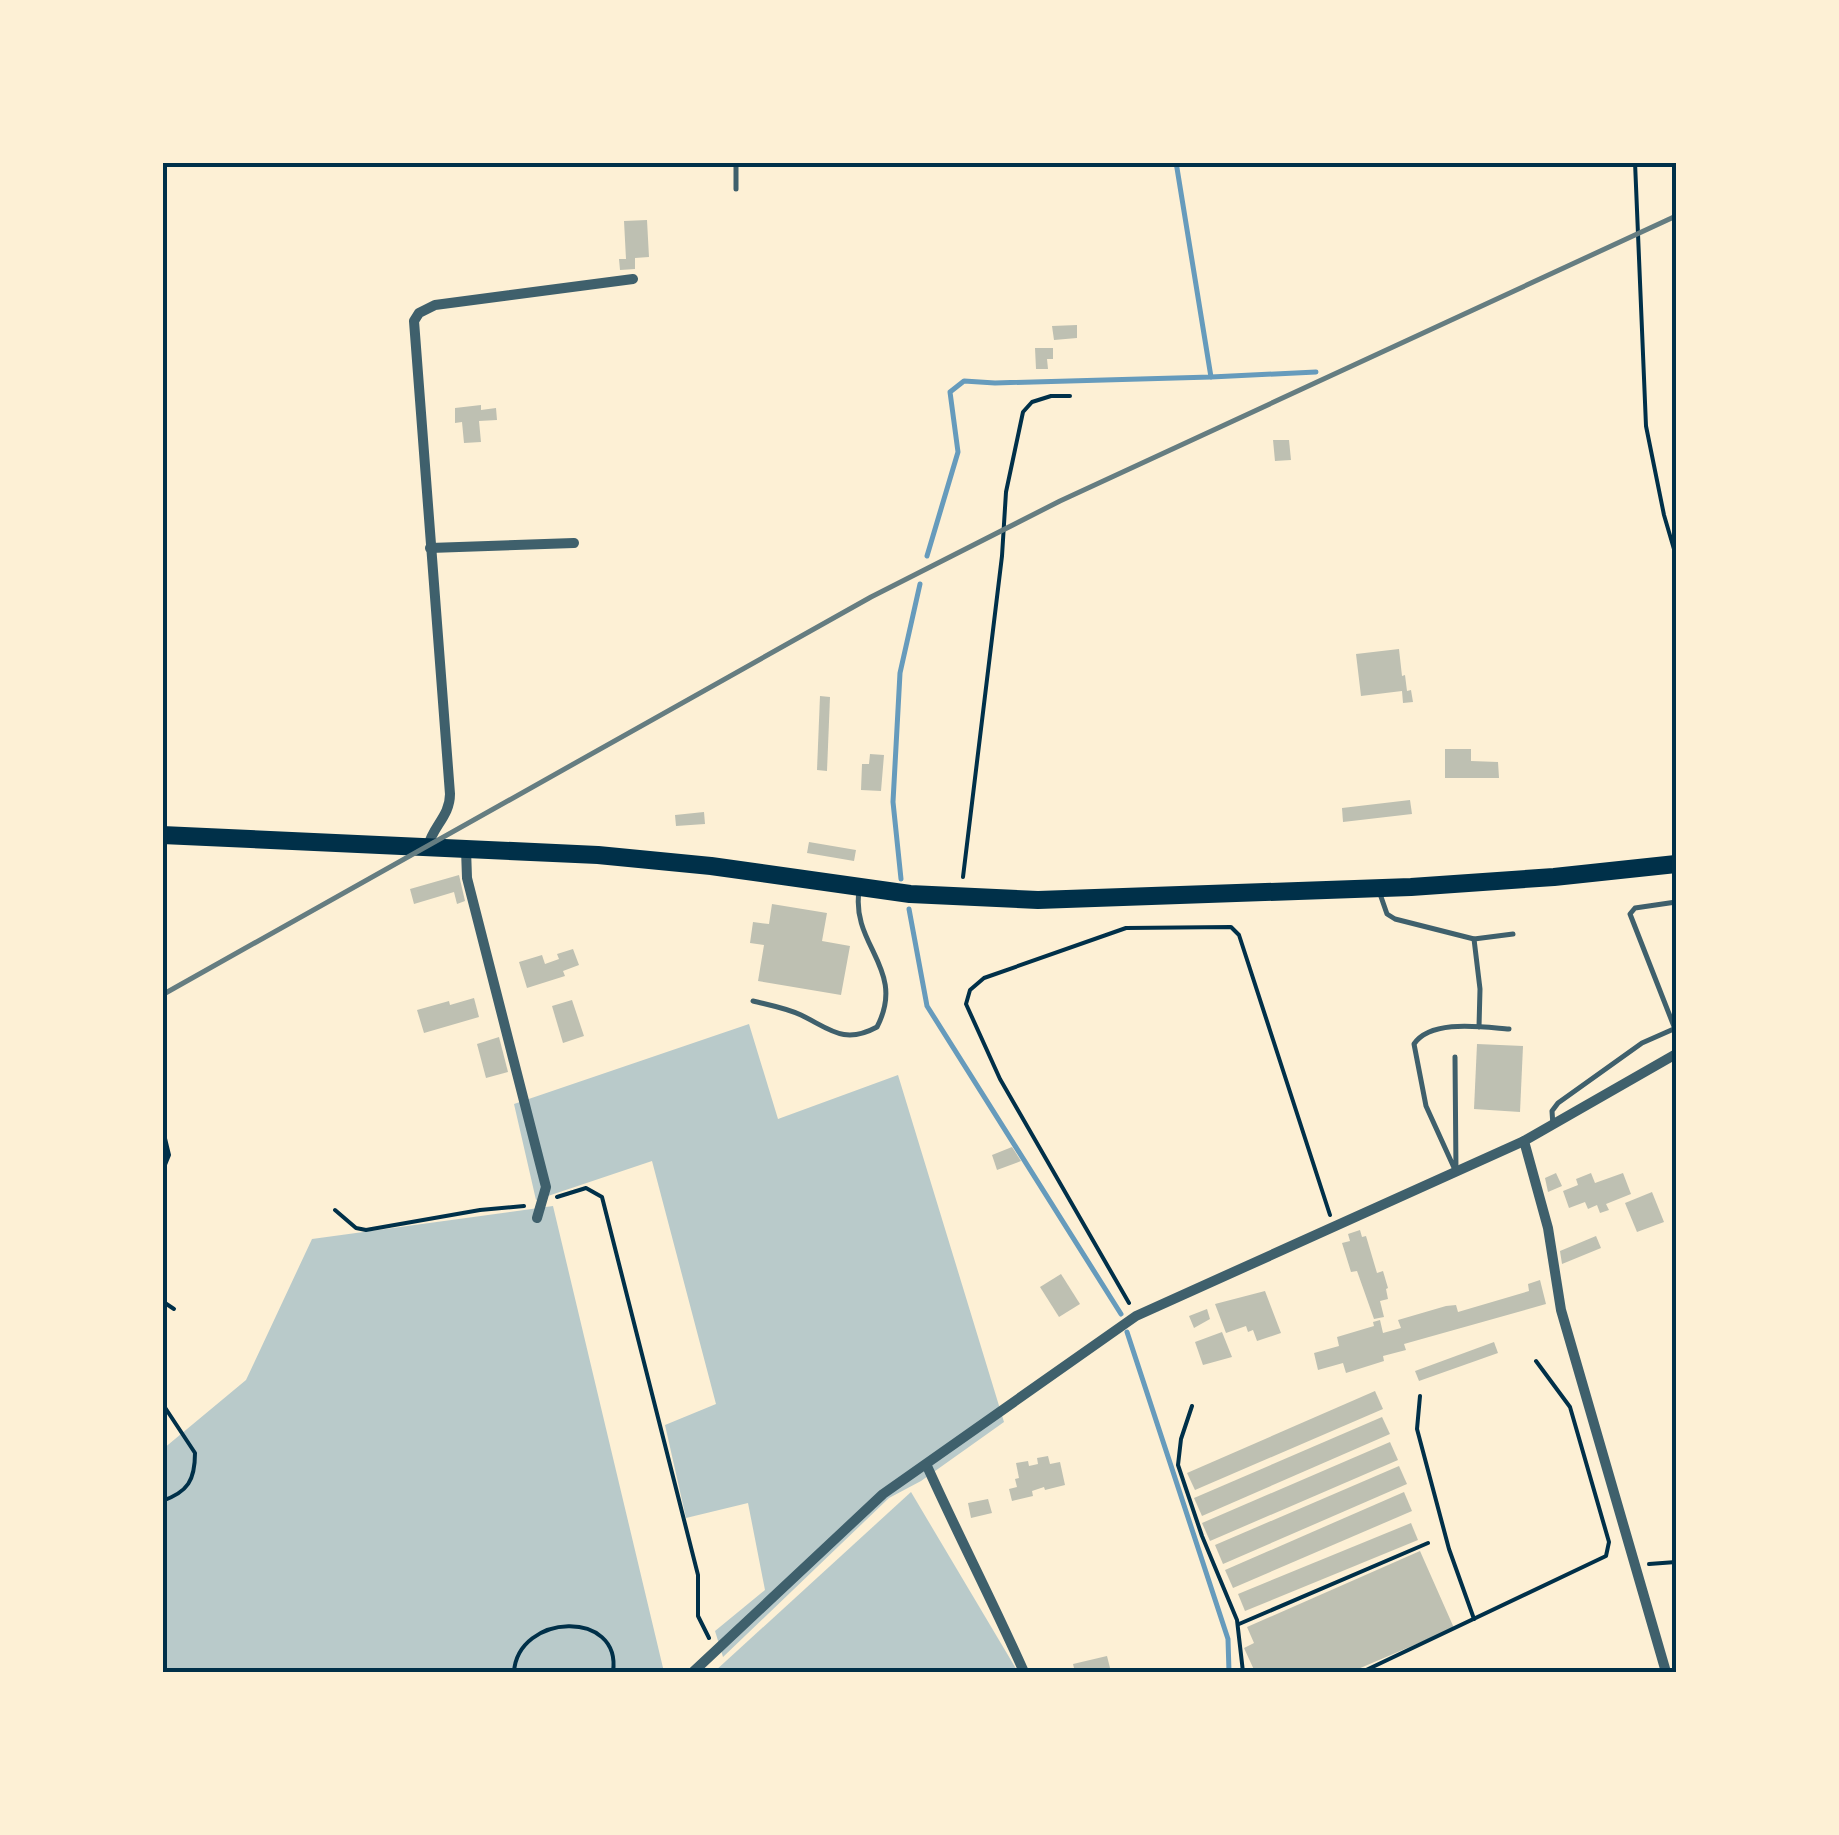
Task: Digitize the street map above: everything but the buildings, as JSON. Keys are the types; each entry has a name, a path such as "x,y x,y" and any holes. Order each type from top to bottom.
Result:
{"main road":[{"path":"162,834 656,860 859,888 1038,900 1379,888 1554,877 1676,864"}],"street":[{"path":"428,846 450,803 413,331 419,313 435,305 632,278"},
{"path":"430,548 574,543"},
{"path":"466,849 467,878 546,1188 537,1218"},
{"path":"694,1672 882,1494 1136,1316 1524,1141 1676,1054"},
{"path":"1524,1141 1548,1228 1562,1310 1666,1672"},
{"path":"926,1466 1024,1672"}],"lane":[{"path":"736,162 736,189"},
{"path":"753,1001 799,1013 842,1035 862,1035 877,1027 888,997 885,977 857,917 859,888"},
{"path":"1379,888 1383,908 1395,919 1474,939 1513,934"},
{"path":"1552,1126 1552,1110 1558,1104 1642,1042 1676,1028 1630,914 1636,908 1676,902"},
{"path":"1474,939 1480,988 1479,1027"},
{"path":"1456,1172 1426,1106 1414,1044 1419,1036 1430,1032 1509,1028"},
{"path":"1456,1057 1456,1172"}],"path":[{"path":"1634,162 1646,426 1676,556"},
{"path":"962,897 1006,492 1023,412 1032,402 1050,396 1070,396"},
{"path":"1136,1316 1000,1079 966,1004 970,990 984,978 1126,928 1231,927 1334,1227"},
{"path":"162,1126 169,1155 162,1172"},
{"path":"335,1210 356,1228 366,1230 480,1210 531,1206 586,1188 602,1197 698,1575 700,1626 718,1650"},
{"path":"162,1301 174,1308"},
{"path":"1362,1672 1606,1556 1610,1549 1570,1407 1536,1361"},
{"path":"1420,1396 1418,1429 1449,1549 1474,1619"},
{"path":"162,1403 196,1453 191,1483 181,1494 162,1501"},
{"path":"1192,1406 1181,1439 1178,1466 1238,1625 1243,1672"},
{"path":"1238,1625 1428,1543"},
{"path":"1635,1564 1676,1562"},
{"path":"514,1672 523,1648 542,1632 569,1624 594,1632 607,1645 613,1672"}],"shaded area":[{"path":"749,1024 778,1119 898,1075 1004,1422 921,1481 889,1498 723,1657 715,1631 765,1590 748,1503 686,1518 665,1425 716,1404 652,1161 536,1200 514,1104"},
{"path":"553,1206 664,1672 163,1672 163,1449 246,1380 312,1239"},
{"path":"911,1492 1018,1672 714,1672"}],"waterway":[{"path":"927,556 958,452 950,392 964,381 1211,377 1176,162"},
{"path":"1211,377 1316,372"},
{"path":"901,879 893,802 900,673 920,584"},
{"path":"909,909 927,1006 1121,1314"},
{"path":"1127,1332 1228,1639 1229,1672"}],"railway":[{"path":"162,995 871,597 1060,501 1676,216"}]}
